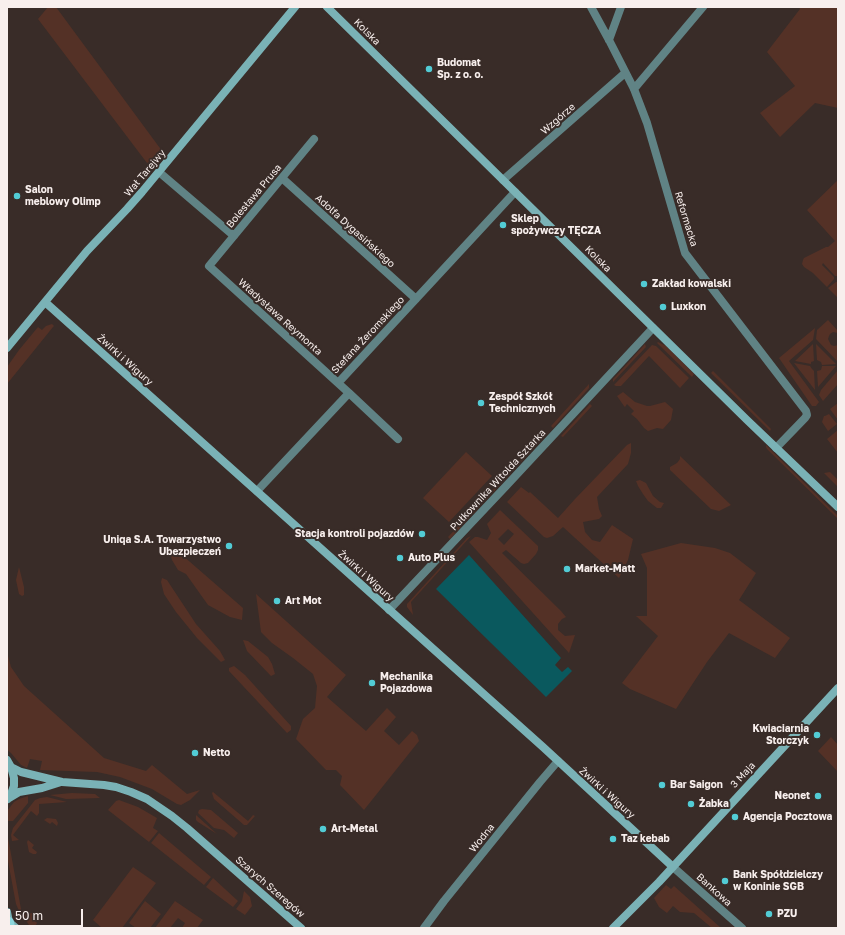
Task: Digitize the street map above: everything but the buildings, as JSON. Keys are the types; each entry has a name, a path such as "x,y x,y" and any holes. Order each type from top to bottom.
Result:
{"street":[{"name":"Wał Tarejwy","path":"7,348 87,251 127,209 159,172 295,7"},
{"name":"Kolska","path":"327,7 653,328 838,507"},
{"name":"Reformacka","path":"591,7 634,89 647,123 685,253 807,412 807,416 776,448"},
{"path":"609,40 621,7"},
{"path":"634,89 703,7"},
{"name":"Wzgórze","path":"503,180 625,73"},
{"name":"Bolesława Prusa","path":"208,266 314,139"},
{"path":"159,172 234,236"},
{"name":"Adolfa Dygasińskiego","path":"282,178 416,299"},
{"name":"Stefana Żeromskiego","path":"349,393 338,383 515,192"},
{"name":"Władysława Reymonta","path":"208,266 338,383"},
{"name":"Żwirki i Wigury","path":"45,302 558,761 673,866"},
{"name":"Pułkownika Witolda Sztarka","path":"389,610 503,490 653,328"},
{"path":"257,491 349,393 398,439"},
{"name":"3 Maja","path":"613,928 673,866 838,688"},
{"name":"Wodna","path":"424,928 558,761"},
{"path":"9,764 21,772 62,782"},
{"path":"8,799 14,786 14,778 9,764"},
{"path":"8,799 19,792 42,788 62,782"},
{"name":"Szarych Szeregów","path":"62,782 104,785 131,792 147,799 168,813 206,844 301,928"},
{"name":"Bankowa","path":"673,866 742,928"},
{"path":"7,912 11,926"}],"shaded area":[{"path":"48,7 56,7 165,155 147,163 38,19"},
{"path":"799,7 838,7 838,108 815,103 780,137 760,113 795,86 767,52 800,9"},
{"path":"838,180 838,276 835,276 823,263 822,265 834,277 827,287 802,264 804,258 828,247 835,241 807,210"},
{"path":"838,282 838,298 828,288"},
{"path":"828,320 838,331 838,333 833,332 830,334 828,339 831,345 838,345 838,362 816,339 817,330"},
{"path":"52,324 54,326 7,384 7,367 19,350 38,327 42,330 46,326"},
{"path":"815,328 813,340 789,361 819,402 816,406 812,406 779,358"},
{"path":"658,342 666,346 694,374 692,377 657,343"},
{"path":"645,344 646,347 613,382 613,379"},
{"path":"813,344 814,361 811,362 811,364 795,361"},
{"path":"816,344 836,364 822,365 821,362 817,360"},
{"path":"652,345 656,346 689,378 680,388 649,356 621,386 614,385"},
{"path":"794,363 810,366 814,371 815,390"},
{"path":"822,366 836,366 818,387 817,371 821,370"},
{"path":"838,370 838,384 823,401 819,395 821,390"},
{"path":"713,371 771,429 770,431 711,373"},
{"path":"589,384 589,388 553,428 551,426"},
{"path":"623,392 635,402 647,406 665,402 673,409 671,420 663,429 657,428 648,431 631,414 634,411 627,404 625,407 617,396"},
{"path":"838,403 838,420 830,409"},
{"path":"590,404 592,406 563,437 561,436"},
{"path":"829,414 837,424 828,431 822,422 824,416"},
{"path":"838,430 838,453 827,439"},
{"path":"631,443 631,453 628,464 597,497 602,516 599,519 583,522 585,532 592,540 600,542 612,525 633,539 628,560 619,578 563,527 553,536 547,538 544,537 507,502 521,487 529,493 530,492 558,518 627,445"},
{"path":"766,445 838,516 838,519 767,449"},
{"path":"531,448 531,451 506,479 504,477"},
{"path":"466,452 492,476 449,522 423,498"},
{"path":"680,456 731,505 719,511 711,509 670,470 670,467 677,463 680,459"},
{"path":"830,472 838,480 837,486 824,473"},
{"path":"640,480 646,483 653,496 660,502 664,503 661,508 657,508 648,501 636,481"},
{"path":"499,483 501,484 450,539 448,537"},
{"path":"500,510 538,546 536,554 528,563 524,564 506,550 502,553 566,617 558,624 558,630 565,636 575,635 569,653 469,542 475,537 487,540 491,533 487,524","holes":["508,529 514,534 504,545 498,539"]},
{"path":"471,536 411,602 413,615 407,607 407,604 467,538"},
{"path":"681,543 715,548 730,553 756,573 739,600 790,638 775,658 729,633 707,662 676,709 630,689 622,683 658,636 636,616 647,616 647,568 641,554"},
{"path":"174,548 243,608 242,620 230,617 208,605 186,574 178,570 172,560 169,550"},
{"path":"19,567 24,587 24,595 22,596 19,594 16,580"},
{"path":"162,578 167,580 196,624 220,651 225,660 221,662 197,638 176,612 164,594 161,582"},
{"path":"256,594 346,675 327,697 366,731 387,708 396,717 384,731 399,745 412,731 417,735 419,741 364,810 340,785 342,776 336,770 326,770 296,739 303,719 315,708 317,686 313,674 272,643 261,632"},
{"path":"243,640 248,641 268,657 275,674 271,676 247,651"},
{"path":"7,652 11,667 24,686 104,758 146,771 152,765 187,794 200,790 190,800 181,805 152,789 120,777 97,772 40,770 42,761 30,759 27,768 21,765 7,750"},
{"path":"234,666 245,675 291,726 291,730 287,733 229,671 229,668"},
{"path":"831,737 838,745 838,772 818,751"},
{"path":"213,792 248,821 253,815 255,816 247,825 244,825 214,799"},
{"path":"72,793 95,794 100,798 66,799 50,795"},
{"path":"28,796 28,803 13,821 7,821 7,811 14,802"},
{"path":"47,797 67,802 39,804 39,813 37,816 31,811 13,835 19,840 12,841 11,835 13,828 35,800"},
{"path":"119,800 138,807 157,818 153,828 158,831 149,842 108,810 116,801"},
{"path":"199,810 211,810 238,833 234,838 224,830 214,828 198,813"},
{"path":"196,815 217,834 198,822 196,820"},
{"path":"47,818 56,819 58,823 57,826 52,822 50,824 44,820"},
{"path":"7,833 23,920 16,904 8,861"},
{"path":"159,833 211,877 204,885 151,843"},
{"path":"28,840 34,845 32,848 37,852 36,854 29,852"},
{"path":"133,867 156,883 122,928 102,928 93,920"},
{"path":"213,878 238,901 233,907 206,887"},
{"path":"666,885 671,889 674,886 721,928 712,928 694,913 680,912 673,906 667,913 659,907 654,898"},
{"path":"244,891 250,897 252,906 245,915 236,909 242,901"},
{"path":"145,901 161,914 150,928 136,928 129,923"},
{"path":"175,901 203,920 197,928 182,928 185,923 178,918 170,928 155,928"},
{"path":"32,913 33,919 37,923 34,928 31,928 25,919 24,914"}],"water":[{"path":"469,555 561,658 555,665 562,672 568,667 572,671 546,697 436,589"}],"place":[{"name":"Budomat Sp. z o. o.","path":"429,69"},
{"name":"Salon meblowy Olimp","path":"17,196"},
{"name":"Sklep spożywczy TĘCZA","path":"503,225"},
{"name":"Zakład kowalski","path":"644,284"},
{"name":"Luxkon","path":"663,307"},
{"name":"Zespół Szkół Technicznych","path":"481,403"},
{"name":"Stacja kontroli pojazdów","path":"422,534"},
{"name":"Uniqa S.A. Towarzystwo Ubezpieczeń","path":"229,546"},
{"name":"Auto Plus","path":"400,558"},
{"name":"Market-Matt","path":"567,569"},
{"name":"Art Mot","path":"277,601"},
{"name":"Mechanika Pojazdowa","path":"372,683"},
{"name":"Kwiaciarnia Storczyk","path":"817,735"},
{"name":"Netto","path":"195,753"},
{"name":"Bar Saigon","path":"662,785"},
{"name":"Neonet","path":"818,796"},
{"name":"Żabka","path":"691,804"},
{"name":"Agencja Pocztowa","path":"735,817"},
{"name":"Art-Metal","path":"323,829"},
{"name":"Taz kebab","path":"613,839"},
{"name":"Bank Spółdzielczy w Koninie SGB","path":"725,881"},
{"name":"PZU","path":"769,914"}]}
